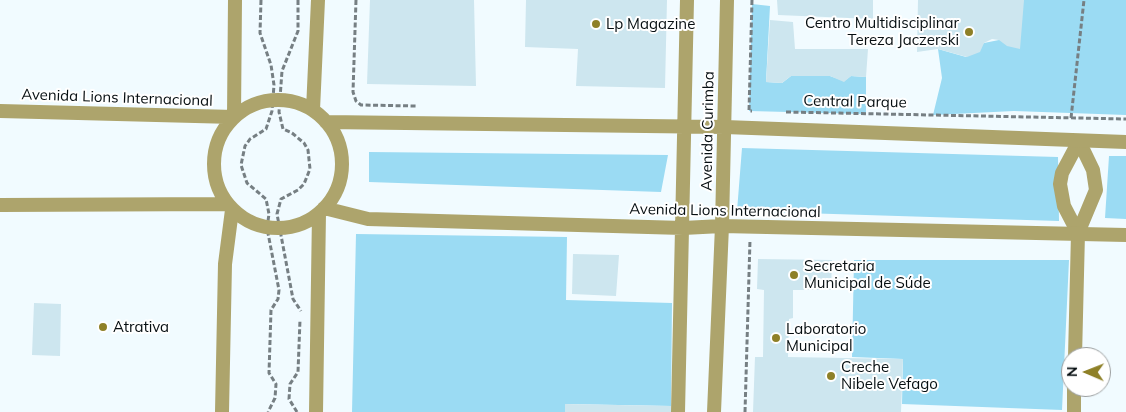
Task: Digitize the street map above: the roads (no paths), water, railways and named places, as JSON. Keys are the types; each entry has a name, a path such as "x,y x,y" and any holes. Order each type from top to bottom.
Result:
{"street":[{"path":"234,0 234,117"},
{"path":"313,110 318,0"},
{"name":"Avenida Curimba","path":"678,412 682,127 687,0"},
{"name":"Avenida Curimba","path":"714,412 722,226 727,0"},
{"path":"275,100 297,103 313,110 326,122 335,135 340,150 339,181 333,195 322,210 306,221 272,228 248,221 230,207 216,180 214,154 219,137 234,117 258,103 275,100"},
{"name":"Avenida Lions Internacional","path":"0,111 234,117"},
{"path":"326,122 725,127 1126,142"},
{"path":"1075,347 1078,233 1094,198 1096,180 1079,141"},
{"path":"1078,233 1064,206 1060,184 1062,174 1079,141"},
{"path":"0,205 230,207"},
{"path":"222,412 225,264 230,207"},
{"path":"316,412 322,210"},
{"name":"Avenida Lions Internacional","path":"322,210 368,219 682,228 722,226 1126,235"},
{"path":"1074,397 1074,412"}],"place":[{"name":"Lp Magazine","path":"596,24"},
{"name":"Centro Multidisciplinar Tereza Jaczerski","path":"969,32"},
{"name":"Secretaria Municipal de Súde","path":"794,275"},
{"name":"Atrativa","path":"103,327"},
{"name":"Laboratorio Municipal","path":"776,338"},
{"name":"Creche Nibele Vefago","path":"831,376"}]}
